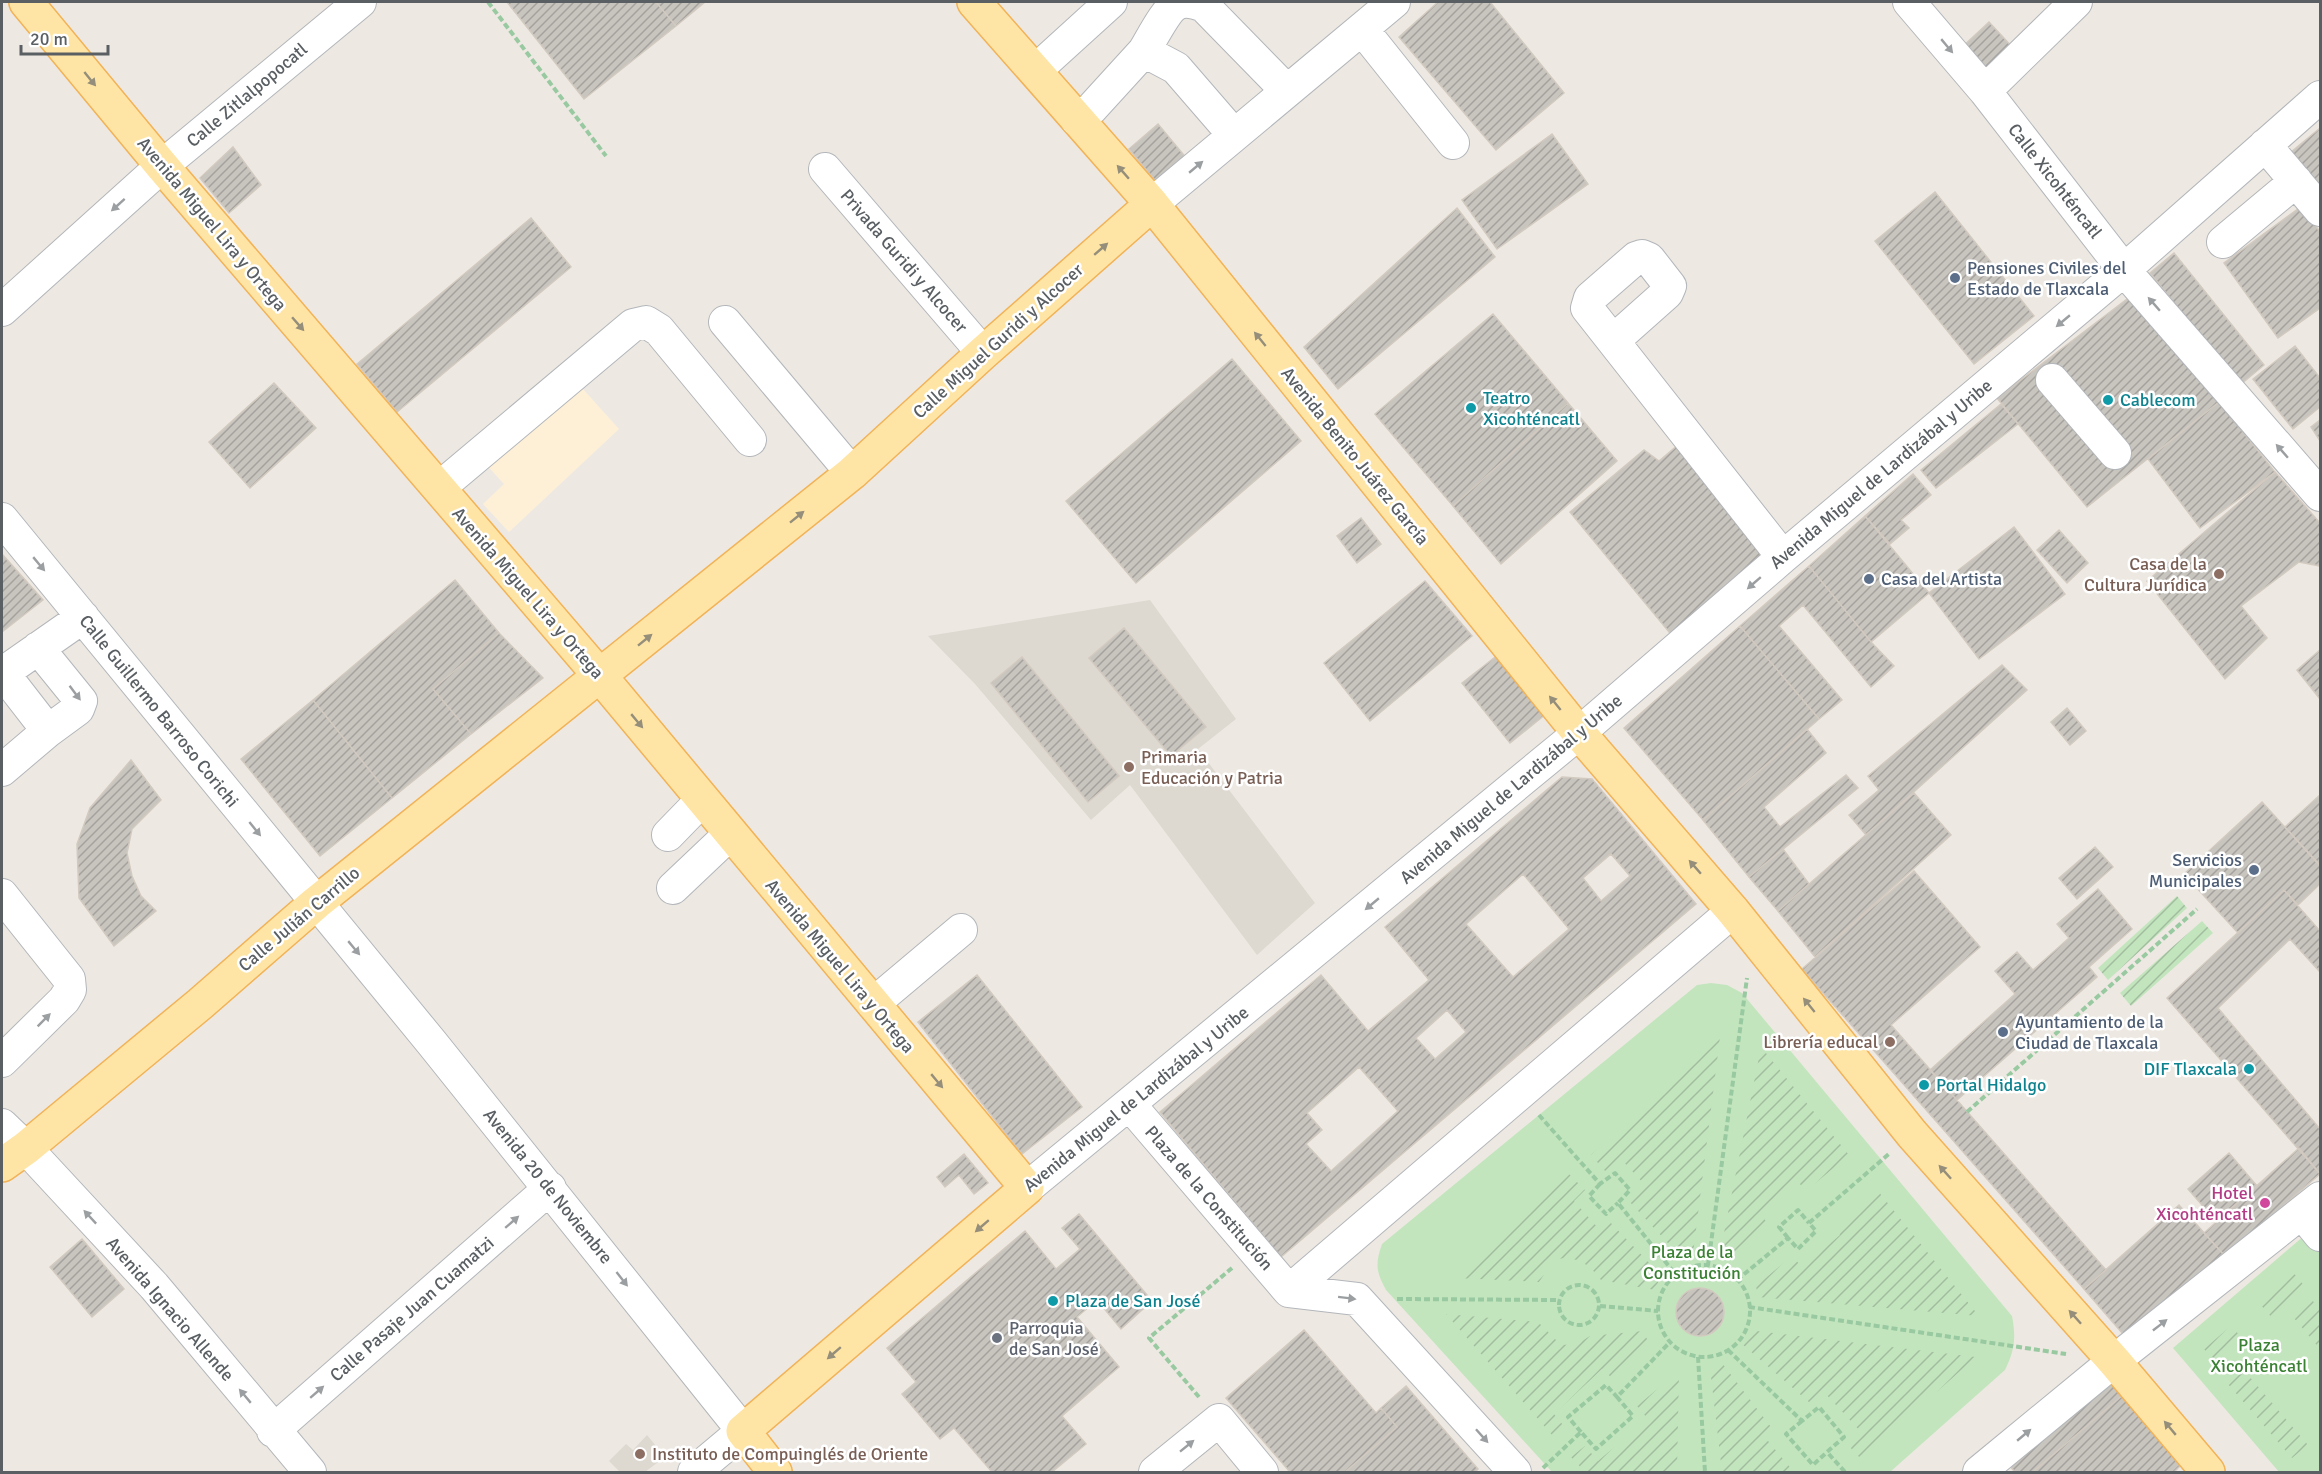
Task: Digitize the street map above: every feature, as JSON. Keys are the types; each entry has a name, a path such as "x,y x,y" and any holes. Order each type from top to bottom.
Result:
{"main road":[{"name":"Avenida Miguel Lira y Ortega","path":"26,2 162,166 600,676 1027,1188"},
{"name":"Avenida Benito Juárez García","path":"974,2 1152,204 1579,733 1743,923"},
{"name":"Calle Miguel Guridi y Alcocer","path":"600,676 852,473 983,353 1152,204"},
{"name":"Calle Julián Carrillo","path":"14,1157 200,1004 316,903 600,676"},
{"path":"1743,923 1912,1134 2114,1361 2208,1473"},
{"name":"Avenida Miguel de Lardizábal y Uribe","path":"743,1431 1027,1188"},
{"name":"Avenida 20 de Noviembre","path":"743,1431 775,1473"}],"street":[{"name":"Calle Zitlalpopocatl","path":"2,310 162,166 360,2"},
{"path":"1035,71 1111,2"},
{"path":"1077,120 1144,51 1169,12 1178,3 1191,2 1204,6 1286,90"},
{"name":"Calle Miguel Guridi y Alcocer","path":"1152,204 1394,2"},
{"name":"Calle Xicohténcatl","path":"1909,2 1985,91 2124,270 2320,495"},
{"path":"1985,91 2076,2"},
{"path":"1362,29 1453,143"},
{"path":"1144,51 1176,68 1234,135"},
{"name":"Avenida Miguel de Lardizábal y Uribe","path":"1027,1188 1579,733 1783,557 2039,365 2124,270 2320,97"},
{"path":"2265,145 2320,210"},
{"name":"Privada Guridi y Alcocer","path":"825,169 983,353"},
{"path":"2223,242 2296,181"},
{"path":"439,488 633,325 646,322 659,330 750,440"},
{"path":"725,322 852,473"},
{"path":"1613,341 1783,557"},
{"path":"2039,365 2115,453"},
{"name":"Calle Guillermo Barroso Corichi","path":"2,519 316,903"},
{"path":"48,730 2,673 82,616"},
{"path":"2,770 48,730 78,709 81,701 38,648"},
{"path":"668,835 702,800"},
{"path":"673,888 730,834"},
{"path":"2,895 69,979 70,990 64,1000 2,1061"},
{"name":"Avenida 20 de Noviembre","path":"316,903 550,1188 743,1431"},
{"path":"1289,1291 1520,1094 1743,923"},
{"path":"873,1004 961,930"},
{"name":"Plaza de la Constitución","path":"1130,1105 1289,1291"},
{"name":"Avenida Ignacio Allende","path":"2,1125 14,1157 154,1286 310,1473"},
{"name":"Calle Pasaje Juan Cuamatzi","path":"273,1431 550,1188"},
{"path":"1979,1473 2114,1361 2314,1216"},
{"path":"1289,1291 1357,1299 1515,1473"},
{"path":"1155,1473 1219,1420 1262,1473"},
{"name":"Avenida Miguel de Lardizábal y Uribe","path":"694,1473 743,1431"}],"path":[{"path":"488,2 606,156"},
{"path":"1967,1113 2197,909"},
{"path":"1708,1265 1743,923"},
{"path":"1520,1094 1600,1185"},
{"path":"1809,1223 1912,1134"},
{"path":"1615,1173 1630,1190 1618,1203 1606,1214 1589,1196 1615,1173"},
{"path":"1618,1203 1676,1275"},
{"path":"1798,1210 1816,1231 1798,1249 1788,1238 1779,1227 1798,1210"},
{"path":"1737,1280 1788,1238"},
{"path":"1219,1420 1149,1338 1254,1250"},
{"path":"1708,1265 1719,1268 1737,1280 1746,1292 1749,1307 1745,1331 1738,1342 1719,1355 1698,1357 1678,1350 1670,1342 1663,1333 1658,1311 1660,1297 1666,1285 1676,1275 1686,1269 1708,1265"},
{"path":"1579,1284 1592,1288 1600,1306 1594,1318 1583,1325 1576,1325 1564,1319 1559,1300 1566,1288 1579,1284"},
{"path":"1357,1299 1559,1300"},
{"path":"1600,1306 1658,1311"},
{"path":"1749,1307 2067,1354"},
{"path":"1617,1397 1670,1342"},
{"path":"1728,1350 1802,1421"},
{"path":"1698,1357 1705,1473"},
{"path":"1606,1385 1634,1416 1596,1449 1581,1432 1568,1417 1606,1385"},
{"path":"1819,1407 1844,1437 1813,1465 1786,1434 1802,1421 1819,1407"},
{"path":"1538,1473 1581,1432"},
{"path":"1827,1452 1845,1473"}],"shaded area":[{"path":"573,378 619,429 509,532 483,504 504,484 483,461"},
{"name":"Primaria Educación y Patria","path":"1150,600 1236,719 1198,749 1315,903 1257,955 1130,785 1091,820 975,684 928,636"},
{"name":"Instituto de Compuinglés de Oriente","path":"647,1435 665,1457 645,1472 620,1472 609,1461 626,1444 633,1450"}],"green space":[{"path":"2177,896 2187,908 2108,980 2098,968"},
{"path":"2202,921 2213,933 2131,1006 2120,993"},
{"name":"Plaza de la Constitución","path":"1711,983 1727,985 1742,993 2012,1316 2014,1343 2005,1370 1890,1472 1552,1472 1386,1290 1380,1278 1378,1257 1382,1244 1697,985"},
{"path":"1720,1037 1693,1254 1679,1255 1628,1200 1644,1184 1621,1159 1606,1172 1591,1155"},
{"path":"1761,1047 1849,1155 1806,1191 1799,1183 1761,1215 1769,1225 1735,1256 1720,1253"},
{"path":"1569,1174 1585,1190 1574,1201 1599,1229 1609,1221 1661,1275 1655,1290 1601,1280 1590,1267 1578,1260 1564,1258 1554,1260 1539,1282 1456,1278"},
{"path":"1878,1191 1979,1316 1758,1297 1756,1286 1792,1256 1802,1267 1840,1235 1835,1228"},
{"name":"Plaza Xicohténcatl","path":"2312,1229 2320,1240 2320,1472 2279,1472 2173,1348"},
{"path":"2292,1271 2307,1289 2274,1320 2258,1302"},
{"path":"2312,1300 2320,1310 2320,1349 2293,1317"},
{"path":"1446,1314 1538,1322 1561,1345 1577,1344 1590,1336 1643,1331 1648,1341 1611,1377 1602,1369 1554,1414 1563,1425 1552,1435"},
{"path":"2231,1326 2244,1340 2216,1364 2204,1349"},
{"path":"1748,1330 1976,1357 1861,1459 1848,1445 1861,1432 1823,1391 1810,1403 1742,1344"},
{"path":"1722,1363 1771,1427 1763,1435 1794,1472 1722,1472 1710,1368"},
{"path":"2243,1369 2308,1445 2292,1458 2227,1383"},
{"path":"1679,1371 1677,1472 1585,1472 1571,1457 1585,1446 1598,1461 1648,1419 1637,1406"}],"building":[{"path":"507,2 656,2 676,26 584,99"},
{"path":"656,2 705,2 676,26"},
{"path":"1438,2 1490,2 1564,93 1496,150 1399,37"},
{"path":"1989,22 2015,50 1987,77 1960,49"},
{"path":"1158,124 1192,165 1163,190 1129,149"},
{"path":"2320,128 2320,188 2291,152"},
{"path":"1552,134 1588,184 1497,249 1462,200"},
{"path":"233,147 261,185 229,213 200,178"},
{"name":"Pensiones Civiles del Estado de Tlaxcala","path":"1935,192 2034,316 1974,364 1875,241"},
{"path":"2302,206 2320,232 2320,308 2278,338 2224,263"},
{"path":"1457,208 1495,257 1338,389 1304,347"},
{"path":"531,218 571,267 397,412 357,364"},
{"path":"2174,253 2264,365 2240,385 2150,273"},
{"name":"Cablecom","path":"2131,296 2219,402 2087,507 1997,398"},
{"name":"Teatro Xicohténcatl","path":"1493,314 1568,403 1453,506 1375,414"},
{"path":"2295,346 2320,378 2320,407 2293,429 2253,379"},
{"path":"1232,359 1301,441 1136,583 1066,501"},
{"path":"274,383 316,428 250,488 209,442"},
{"path":"2219,402 2275,472 2200,528 2148,459"},
{"path":"1568,403 1617,461 1501,564 1453,506"},
{"path":"2001,404 2018,424 1936,488 1921,470"},
{"path":"2320,420 2320,441 2311,427"},
{"path":"1679,444 1772,555 1674,638 1570,512 1644,450 1659,461"},
{"name":"Casa de la Cultura Jurídica","path":"2275,472 2320,523 2320,566 2299,562 2241,606 2267,638 2225,679 2147,581"},
{"path":"1913,474 1931,495 1901,520 1909,528 1890,544 1865,516"},
{"name":"Casa del Artista","path":"1865,516 1929,593 1871,642 1809,566"},
{"path":"1361,518 1381,544 1357,563 1337,536"},
{"path":"2014,527 2065,594 1979,659 1929,593"},
{"path":"2059,530 2088,563 2067,583 2037,550"},
{"path":"2,554 43,600 2,632"},
{"path":"1809,566 1871,642 1894,666 1871,687 1803,605 1779,626 1842,700 1819,719 1740,626"},
{"path":"455,580 499,633 433,689 471,734 392,798 313,700"},
{"path":"1425,581 1472,636 1370,721 1324,663"},
{"path":"1740,626 1819,719 1703,820 1624,728"},
{"path":"1124,628 1206,727 1171,756 1089,658"},
{"path":"499,633 543,678 471,734 433,689"},
{"path":"2320,650 2320,699 2297,670"},
{"path":"1499,654 1546,714 1510,743 1462,683"},
{"path":"1022,657 1119,776 1088,802 991,683"},
{"path":"2002,665 2027,690 1866,835 1849,815 1879,790 1868,776"},
{"path":"313,700 392,798 320,856 241,759"},
{"path":"2067,708 2086,731 2070,745 2051,722"},
{"path":"1807,729 1826,753 1764,807 1780,827 1846,775 1858,788 1749,877 1703,820"},
{"path":"131,760 161,800 132,829 127,853 132,876 141,896 156,911 114,946 79,898 77,844 90,808"},
{"path":"1562,777 1592,779 1696,904 1281,1257 1160,1112 1321,975 1368,1031 1429,980 1385,927","holes":["1611,854 1630,876 1601,901 1583,878","1523,874 1569,929 1513,977 1466,924","1447,1010 1466,1032 1435,1059 1416,1038","1359,1067 1398,1111 1331,1171 1306,1144 1322,1130 1307,1113"]},
{"path":"1914,793 1951,835 1815,957 1778,911"},
{"path":"2320,795 2320,863 2319,864 2285,827"},
{"name":"Servicios Municipales","path":"2262,802 2320,866 2320,884 2298,905 2284,890 2238,933 2184,874"},
{"path":"2095,847 2113,867 2077,899 2059,878"},
{"path":"1783,849 1809,884 1778,911 1749,877"},
{"name":"Portal Hidalgo","path":"1914,871 1980,947 1891,1025 2106,1270 2084,1289 1802,969"},
{"name":"Ayuntamiento de la Ciudad de Tlaxcala","path":"2098,889 2132,929 2089,967 2097,977 1957,1100 1930,1070 2015,994 1995,971 2017,952 2033,970 2069,938 2057,924"},
{"name":"DIF Tlaxcala","path":"2284,890 2320,931 2320,972 2290,939 2218,1008 2320,1129 2320,1174 2167,998"},
{"path":"977,975 1082,1107 1022,1154 918,1022"},
{"path":"2299,1148 2320,1174 2225,1256 2204,1233"},
{"path":"2229,1153 2257,1186 2216,1221 2188,1189"},
{"path":"964,1154 988,1183 974,1194 959,1175 945,1187 937,1177"},
{"path":"2179,1205 2225,1256 2129,1341 2084,1289"},
{"name":"Parroquia de San José","path":"1079,1214 1152,1301 1121,1329 1097,1300 1077,1317 1119,1367 1062,1416 1086,1444 1052,1472 992,1472 954,1428 940,1439 902,1394 916,1382 887,1348 1025,1231 1056,1269 1080,1249 1062,1228"},
{"path":"82,1239 124,1289 92,1317 50,1267"},
{"path":"1700,1288 1717,1295 1724,1312 1717,1329 1700,1336 1683,1329 1676,1312 1683,1295"},
{"path":"1304,1330 1376,1413 1381,1408 1397,1427 1345,1472 1290,1472 1226,1398"},
{"path":"2108,1375 2124,1394 2033,1472 2015,1472 2007,1463"},
{"path":"1406,1386 1478,1469 1475,1472 1345,1472 1397,1427 1381,1408"},
{"path":"2124,1394 2180,1466 2174,1472 2033,1472"}],"place":[{"name":"Pensiones Civiles del Estado de Tlaxcala","path":"1955,278"},
{"name":"Cablecom","path":"2108,400"},
{"name":"Teatro Xicohténcatl","path":"1471,408"},
{"name":"Casa de la Cultura Jurídica","path":"2219,574"},
{"name":"Casa del Artista","path":"1869,579"},
{"name":"Primaria Educación y Patria","path":"1129,767"},
{"name":"Servicios Municipales","path":"2254,870"},
{"name":"Ayuntamiento de la Ciudad de Tlaxcala","path":"2003,1032"},
{"name":"Librería educal","path":"1890,1042"},
{"name":"DIF Tlaxcala","path":"2249,1069"},
{"name":"Portal Hidalgo","path":"1924,1085"},
{"name":"Hotel Xicohténcatl","path":"2265,1203"},
{"name":"Plaza de San José","path":"1053,1301"},
{"name":"Parroquia de San José","path":"997,1338"},
{"name":"Instituto de Compuinglés de Oriente","path":"640,1454"}]}
